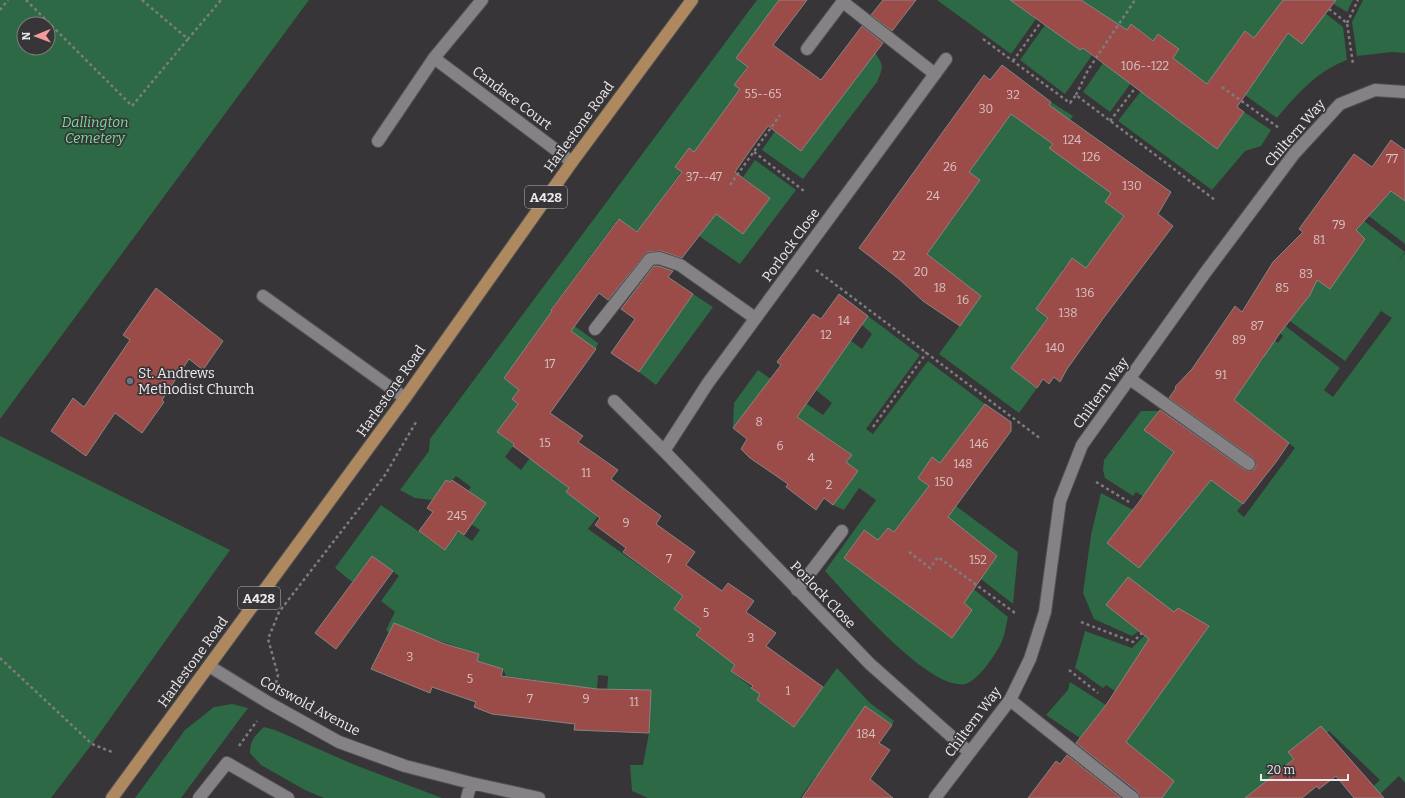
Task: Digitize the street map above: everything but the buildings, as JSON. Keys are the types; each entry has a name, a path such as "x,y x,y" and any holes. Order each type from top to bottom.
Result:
{"main road":[{"name":"Harlestone Road","path":"112,798 405,398 572,162 692,0"}],"street":[{"path":"378,141 434,58 482,0"},
{"path":"807,49 843,1 935,74"},
{"name":"Candace Court","path":"434,58 572,162"},
{"name":"Porlock Close","path":"664,451 708,383 946,59"},
{"name":"Chiltern Way","path":"935,798 1010,700 1030,659 1045,612 1060,501 1082,445 1205,273 1290,160 1340,104 1375,90 1405,92"},
{"path":"595,329 650,260 659,258 680,266 755,318"},
{"path":"263,296 405,398"},
{"path":"1130,379 1249,464"},
{"name":"Porlock Close","path":"614,401 870,664 969,752"},
{"path":"797,590 842,531"},
{"name":"Cotswold Avenue","path":"209,666 269,703 339,742 404,766 538,798"},
{"path":"1010,700 1133,798"},
{"path":"199,798 227,763 288,798"},
{"path":"467,798 471,783"}],"path":[{"path":"0,10 8,0"},
{"path":"26,0 132,106 221,0"},
{"path":"142,0 188,38"},
{"path":"983,40 1070,103 1076,95 1088,70 1135,0"},
{"path":"1353,64 1347,23 1358,0"},
{"path":"1329,8 1347,23"},
{"path":"1013,61 1040,22"},
{"path":"1110,121 1136,87"},
{"path":"1222,87 1278,128"},
{"path":"1076,95 1215,200"},
{"path":"730,185 780,115"},
{"path":"754,152 804,191"},
{"path":"815,269 927,352 1041,440"},
{"path":"873,427 927,352"},
{"path":"227,763 269,703 278,675 268,640 279,612 385,475 422,412 405,398"},
{"path":"1096,482 1129,502"},
{"path":"909,552 930,568 938,556 1015,613"},
{"path":"1080,622 1133,642 1142,633"},
{"path":"0,658 92,744 112,752"},
{"path":"1069,670 1098,693"}],"green space":[{"name":"Dallington Cemetery","path":"0,0 309,0 0,419"},
{"path":"757,0 779,0 748,66 734,85 741,89 657,205 641,234 618,219 551,309 598,343 596,349 537,332 504,378 519,390 512,399 518,403 498,432 514,445 505,457 521,470 530,458 569,488 566,492 598,516 588,529 670,587 686,592 674,609 701,629 696,635 709,645 742,655 731,671 760,694 757,700 794,727 837,668 870,703 894,721 892,725 865,706 833,752 838,791 816,776 800,798 648,798 632,791 630,765 643,765 649,733 651,690 618,689 617,714 606,710 608,676 598,675 597,689 506,676 503,669 477,661 479,654 425,636 389,633 386,630 395,612 381,601 399,576 372,556 352,582 335,568 381,505 445,550 455,535 459,532 472,541 480,530 471,524 486,503 468,491 471,487 456,476 450,482 446,480 432,500 415,498 400,490 429,451 430,439"},
{"path":"937,0 1010,0 1036,19 1011,54"},
{"path":"1081,0 1283,0 1269,18 1302,44 1325,13 1343,27 1347,60 1326,70 1308,84 1277,118 1245,95 1274,53 1245,31 1207,84 1173,58 1179,49 1158,34 1153,41 1131,24 1108,56 1097,48 1065,94 1020,60 1045,25 1080,50 1088,42 1105,16"},
{"path":"1335,0 1353,0 1347,12 1332,3"},
{"path":"1363,0 1405,0 1405,53 1392,52 1357,56 1352,22"},
{"path":"875,53 882,67 877,82 803,179 762,150 775,131 801,151 828,115 821,80"},
{"path":"1103,63 1131,83 1110,112 1083,92"},
{"path":"1141,91 1217,149 1244,112 1271,130 1261,146 1245,151 1212,190 1118,121"},
{"path":"1051,102 1073,116 1050,148 1112,192 1105,202 1124,216 1086,268 1072,258 1062,270 1068,274 1048,318 1011,368 1037,388 1019,413 939,354 981,296 921,249 923,204 950,223 961,207 951,200 967,198 980,180 969,172 1011,114 1022,122 1030,110 1041,117"},
{"path":"755,160 796,190 740,264 699,236 718,194 770,198 743,177"},
{"path":"1368,173 1405,201 1405,244 1348,200"},
{"path":"1364,221 1405,252 1397,262 1405,253 1405,783 1399,776 1376,798 1366,793 1380,780 1329,731 1313,745 1307,737 1288,752 1294,759 1245,798 1162,798 1112,762 1209,626 1178,608 1167,623 1128,577 1106,605 1139,631 1132,636 1094,619 1083,593 1091,535 1101,493 1133,510 1107,543 1139,568 1200,493 1143,496 1136,492 1133,496 1105,478 1103,470 1104,460 1141,411 1159,411 1144,430 1243,504 1237,511 1244,517 1295,448 1225,393 1251,361 1258,366 1264,358 1258,353 1269,337 1278,343 1283,336 1276,329 1280,322 1340,368 1324,390 1333,397 1392,318 1381,311 1345,361 1283,316 1310,295 1317,280 1330,289 1365,239 1356,230"},
{"path":"693,294 713,307 656,385 639,372"},
{"path":"868,316 920,355 866,429 873,434 928,361 985,404 940,463 932,458 918,478 1018,552 1013,604 981,579 997,556 920,498 894,532 888,528 878,540 863,530 844,558 952,638 972,610 951,593 961,579 1008,617 1000,646 976,678 965,684 950,682 931,673 911,658 870,620 825,571 876,500 859,488 844,510 833,505 857,471 846,462 851,454 824,435 820,441 758,396 733,428 734,403 758,370 823,415 832,403 816,390 850,340 862,349 872,334 861,324"},
{"path":"0,436 230,550 92,744 51,798 0,798"},
{"path":"1085,631 1132,648 1145,635 1150,639 1115,691 1106,685 1103,688 1075,668"},
{"path":"1070,682 1106,705 1080,738 1046,715 1068,690"},
{"path":"232,704 248,708 181,798 135,798 185,730 214,707"},
{"path":"264,727 275,730 355,765 442,798 324,798 305,790 261,765 250,753 254,738"}],"place":[{"name":"St. Andrews Methodist Church","path":"130,381"}]}
